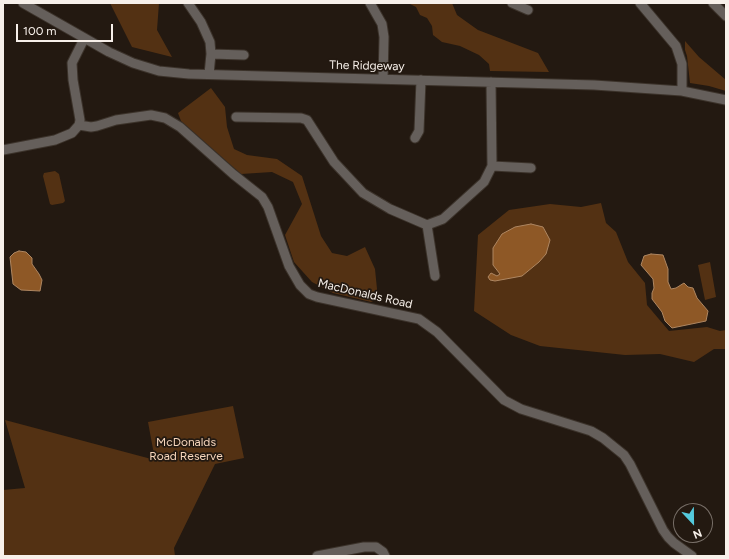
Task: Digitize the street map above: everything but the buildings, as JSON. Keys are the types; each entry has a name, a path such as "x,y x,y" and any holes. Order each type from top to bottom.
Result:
{"street":[{"name":"The Ridgeway","path":"23,3 84,39 132,63 159,71 189,74 594,85 682,91 726,100"},
{"path":"188,3 201,22 210,42 211,54 209,74"},
{"path":"370,3 382,24 384,37 383,79"},
{"path":"512,3 528,10"},
{"path":"640,3 676,46 682,64 682,91"},
{"path":"713,3 726,16"},
{"path":"3,150 55,140 72,133 79,125 80,120 73,80 72,63 84,39"},
{"path":"211,54 244,55"},
{"path":"415,138 419,130 420,80"},
{"path":"236,117 301,118 307,120 312,130 334,162 362,193 390,209 427,225 444,219 484,182 492,166 491,82"},
{"name":"MacDonalds Road","path":"79,125 91,127 116,120 150,115 165,118 180,128 262,197 268,207 289,266 300,285 309,294 419,319 437,332 500,396 509,403 521,409 591,431 603,438 624,455 630,464 663,530 668,537 692,556"},
{"path":"492,166 531,168"},
{"path":"427,225 435,276"},
{"path":"317,556 364,546 376,547 384,552 385,556"}],"green space":[{"path":"110,3 159,3 157,30 172,57 132,47"},
{"path":"408,3 452,3 457,15 478,30 538,53 549,72 490,71 489,64 479,55 460,46 442,42 433,35 432,26 427,18 420,15 416,7"},
{"path":"685,41 699,57 726,80 726,91 690,83"},
{"path":"211,88 225,107 227,127 234,149 247,155 277,159 302,176 321,236 332,253 347,256 365,247 375,269 378,299 371,302 333,293 312,282 294,262 285,235 302,204 293,182 272,172 241,174 181,121 178,113"},
{"path":"55,171 59,174 65,201 63,203 52,205 50,204 43,176 44,173"},
{"path":"601,203 606,223 616,232 628,262 645,283 647,305 669,331 707,327 720,331 726,330 726,349 714,349 694,362 660,354 625,355 540,346 511,335 474,311 478,235 509,210 550,204 581,207"},
{"path":"710,262 716,297 705,300 698,265"},
{"name":"McDonalds Road Reserve","path":"233,406 244,458 215,464 174,548 175,556 3,556 3,490 25,488 5,420 155,460 148,422"}],"shaded area":[{"path":"531,224 543,227 550,240 546,254 522,276 495,281 490,280 488,277 491,273 497,276 500,274 493,265 493,248 502,234 515,227"},
{"path":"19,251 26,252 32,258 32,264 42,280 40,291 21,290 13,284 10,257"},
{"path":"651,254 663,255 668,269 668,282 671,289 684,283 688,287 693,288 697,298 708,311 706,321 672,328 665,321 662,312 652,299 654,288 653,279 641,265 644,256"}]}
